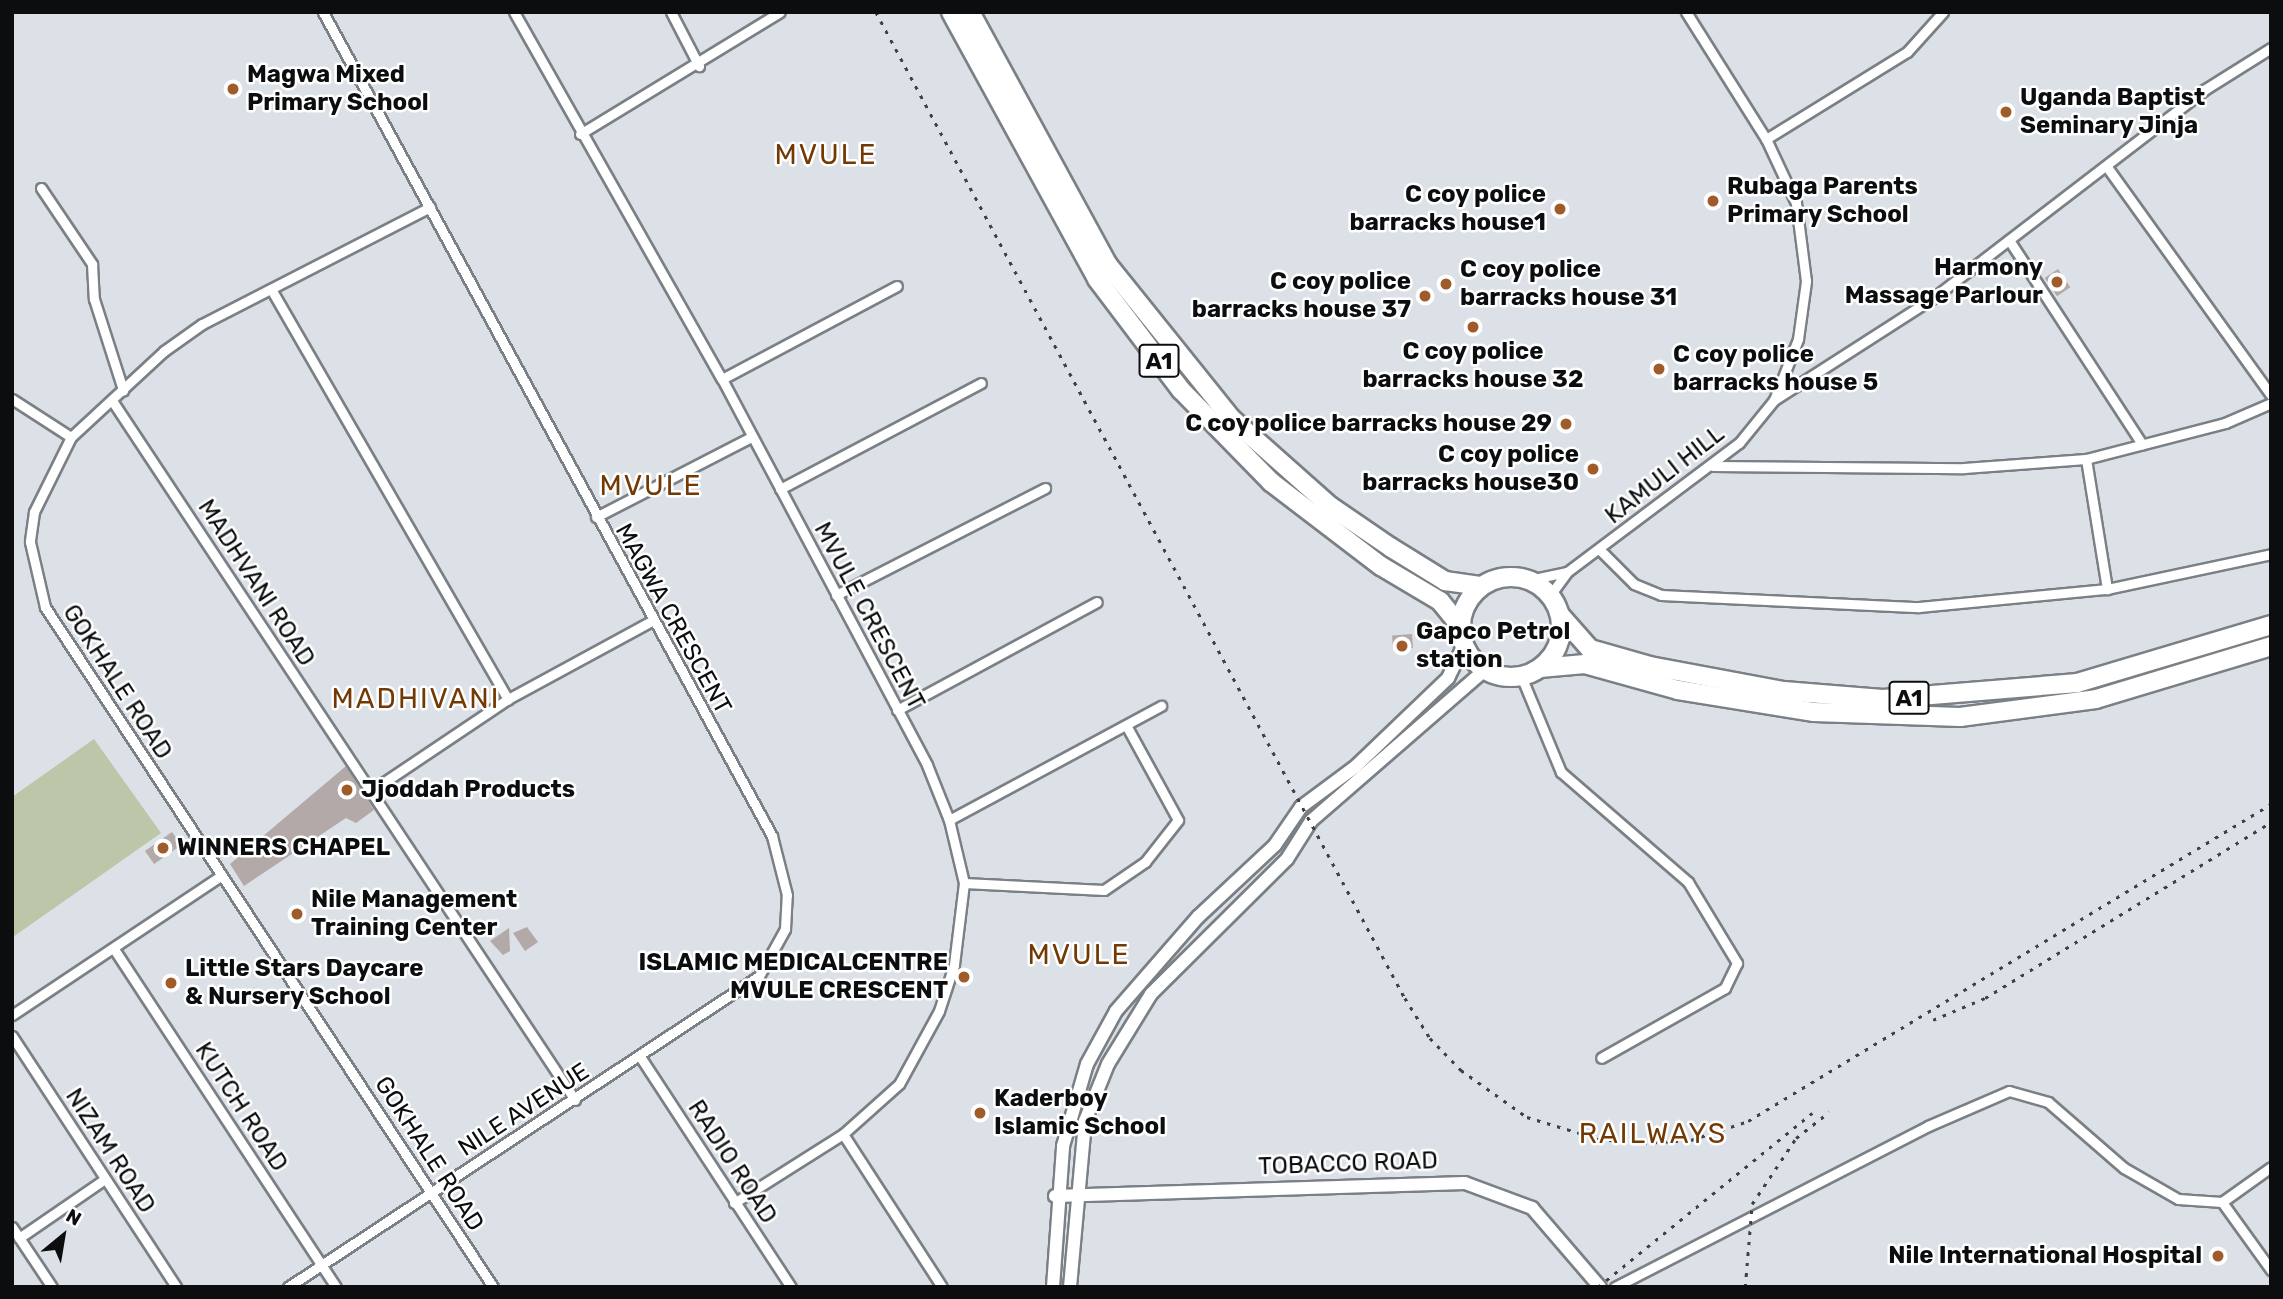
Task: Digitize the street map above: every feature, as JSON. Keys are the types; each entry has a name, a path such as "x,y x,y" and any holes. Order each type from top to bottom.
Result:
{"highway":[{"name":"A1","path":"951,12 1097,278 1181,390 1271,482 1372,559 1440,601 1461,627"},
{"name":"A1","path":"970,12 1108,265 1202,385 1330,506 1445,581 1482,586 1513,577 1529,580 1550,595 1560,615 1590,649 1650,666 1784,691 1884,699 2077,682 2172,659 2271,625"},
{"path":"1482,586 1470,597 1461,627 1464,645 1485,670 1521,676"},
{"path":"1540,668 1560,639 1560,615"},
{"name":"A1","path":"1521,676 1540,668 1585,664 1678,690 1802,710 1960,717 2096,699 2271,646"}],"street":[{"name":"MAGWA CRESCENT","path":"323,12 430,207 650,622 772,836 787,895 785,929 759,976 641,1058"},
{"name":"MVULE CRESCENT","path":"514,12 580,134 722,379 897,710 949,820 964,883 954,965 939,1011 899,1084 843,1134 734,1203"},
{"path":"671,12 699,66"},
{"path":"580,134 699,66 780,12"},
{"name":"KAMULI HILL","path":"1550,595 1567,572 1713,466 1773,400 1798,340 1806,281 1796,203 1766,139 1686,12"},
{"path":"1766,139 1889,65 1943,12"},
{"path":"1773,400 1824,373 2009,240 2204,90 2271,48"},
{"path":"2107,167 2271,395"},
{"path":"41,188 92,264 93,299 123,390"},
{"name":"GOKHALE ROAD","path":"430,207 202,324 71,437 34,512 36,582 45,607 493,1287"},
{"path":"2009,240 2142,444"},
{"path":"722,379 897,286"},
{"path":"271,289 508,699"},
{"path":"780,489 981,383"},
{"path":"12,399 71,437"},
{"name":"MADHVANI ROAD","path":"113,402 575,1100"},
{"path":"1713,466 1964,468 2086,459 2271,403"},
{"path":"596,517 751,437"},
{"path":"2086,459 2107,589"},
{"path":"836,595 1045,488"},
{"path":"1599,549 1646,591 1697,598 1960,607 2107,589 2271,554"},
{"name":"KAMULI HILL","path":"1529,580 1567,572"},
{"path":"897,710 1097,602"},
{"path":"371,791 508,699 650,622"},
{"path":"1054,1287 1055,1196 1087,1065 1134,987 1275,845 1301,807 1355,767 1448,678 1464,645"},
{"path":"1070,1287 1079,1154 1095,1094 1151,994 1287,859 1311,821 1485,670"},
{"path":"1521,676 1561,772 1688,883 1737,963 1725,988 1601,1058"},
{"path":"949,820 1161,706"},
{"path":"964,883 1104,890 1145,862 1178,820 1126,725"},
{"path":"12,1014 222,875"},
{"name":"KUTCH ROAD","path":"114,949 336,1287"},
{"name":"NIZAM ROAD","path":"12,1036 176,1287"},
{"name":"NILE AVENUE","path":"288,1287 641,1058"},
{"name":"RADIO ROAD","path":"641,1058 791,1287"},
{"path":"1615,1287 1928,1126 2009,1091 2048,1102 2159,1191 2222,1202 2271,1270"},
{"path":"843,1134 942,1287"},
{"path":"2222,1202 2271,1167"},
{"path":"19,1238 105,1179"},
{"name":"TOBACCO ROAD","path":"1055,1196 1427,1180 1476,1185 1532,1208 1600,1287"},
{"path":"12,1227 52,1287"}],"green space":[{"path":"94,739 161,833 13,937 12,797"}],"building":[{"name":"Harmony Massage Parlour","path":"2058,269 2070,287 2057,296 2045,278"},
{"name":"Gapco Petrol station","path":"1412,634 1413,648 1393,649 1392,635"},
{"path":"346,766 374,810 356,823 346,818 244,886 230,864"},
{"name":"WINNERS CHAPEL","path":"172,832 181,845 154,864 145,851"},
{"path":"527,927 538,942 525,951 513,933"},
{"path":"509,928 510,951 503,955 490,941"}],"railway":[{"path":"876,12 1405,998 1430,1038 1461,1070 1527,1117 1599,1139 1643,1143 1691,1140 1748,1121 2271,804"},
{"path":"1933,1020 1985,998 2271,822"},
{"path":"1745,1287 1752,1204 1796,1138 1829,1112"},
{"path":"1598,1287 1812,1113"}],"place":[{"name":"Magwa Mixed Primary School","path":"233,89"},
{"name":"Uganda Baptist Seminary Jinja","path":"2006,112"},
{"name":"Rubaga Parents Primary School","path":"1713,201"},
{"name":"C coy police barracks house1","path":"1560,209"},
{"name":"Harmony Massage Parlour","path":"2057,282"},
{"name":"C coy police barracks house 31","path":"1446,284"},
{"name":"C coy police barracks house 37","path":"1425,296"},
{"name":"C coy police barracks house 32","path":"1473,327"},
{"name":"C coy police barracks house 5","path":"1659,369"},
{"name":"C coy police barracks house 29","path":"1566,424"},
{"name":"C coy police barracks house30","path":"1593,469"},
{"name":"Gapco Petrol station","path":"1402,646"},
{"name":"Jjoddah Products","path":"347,790"},
{"name":"WINNERS CHAPEL","path":"163,848"},
{"name":"Nile Management Training Center","path":"297,914"},
{"name":"ISLAMIC MEDICALCENTRE MVULE CRESCENT","path":"964,977"},
{"name":"Little Stars Daycare & Nursery School","path":"171,983"},
{"name":"Kaderboy Islamic School","path":"980,1113"},
{"name":"Nile International Hospital","path":"2218,1256"}],"district":[{"name":"MVULE","path":"826,155"},
{"name":"MVULE","path":"651,486"},
{"name":"MADHIVANI","path":"416,699"},
{"name":"MVULE","path":"1079,955"},
{"name":"RAILWAYS","path":"1653,1134"}]}
